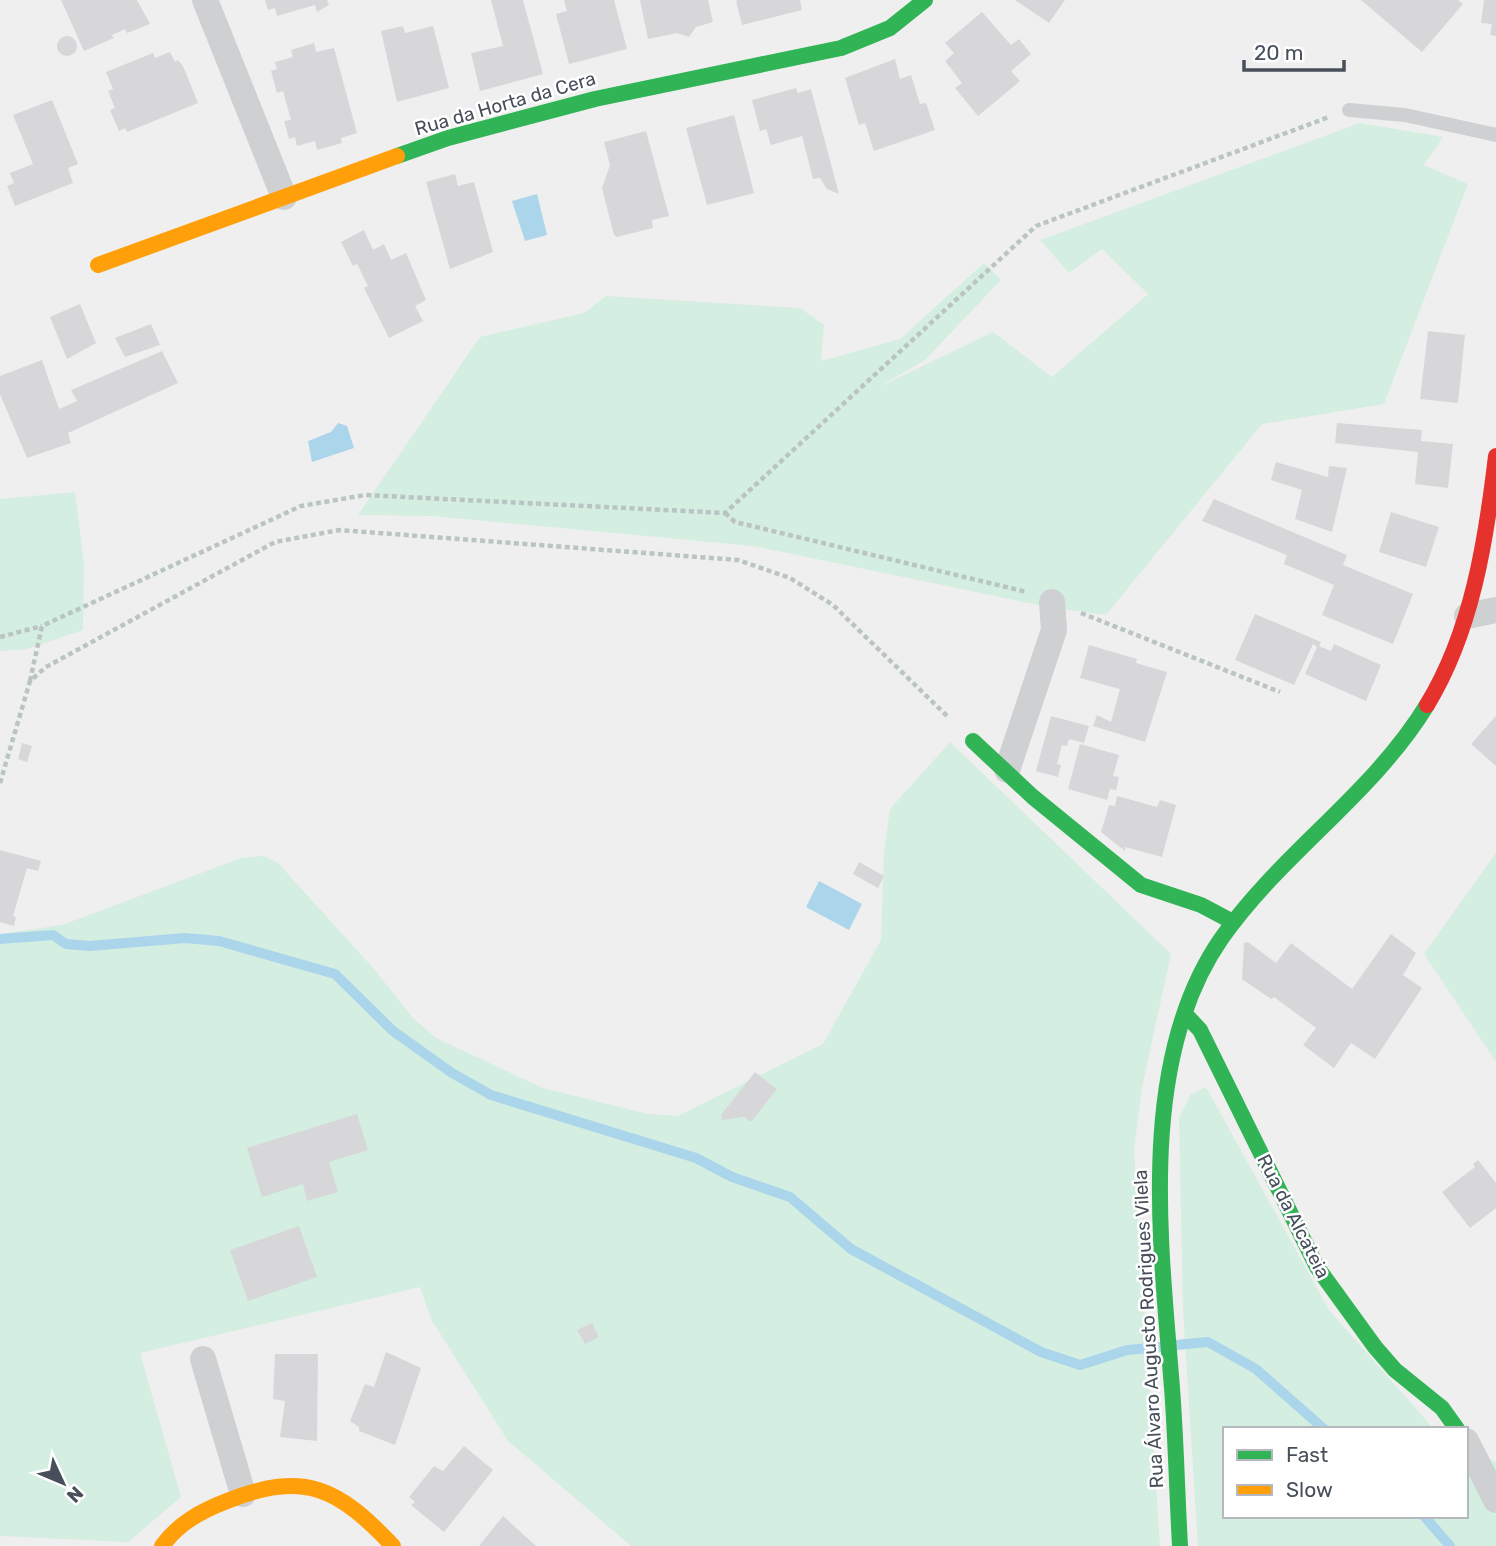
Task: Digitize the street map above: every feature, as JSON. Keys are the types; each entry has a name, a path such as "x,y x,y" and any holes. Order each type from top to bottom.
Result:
{"street":[{"path":"205,0 284,197"},
{"name":"Rua da Horta da Cera","path":"98,265 448,138 595,99 841,48 890,28 925,0"},
{"name":"Rua Álvaro Augusto Rodrigues Vilela","path":"1180,1546 1160,1227 1160,1155 1168,1088 1186,1015 1201,974 1233,922 1384,767 1435,693 1467,616 1489,526 1496,456"},
{"path":"1007,770 1055,630 1052,602"},
{"path":"1467,616 1496,610"},
{"path":"973,741 1033,797 1141,884 1201,905 1233,922"},
{"name":"Rua da Alcateia","path":"1186,1015 1200,1030 1317,1267 1375,1347 1395,1370 1442,1408 1456,1427"},
{"path":"203,1359 243,1494"},
{"path":"1468,1445 1496,1500"},
{"path":"162,1546 197,1513 260,1488 291,1483 328,1494 358,1509 393,1546"}],"lane":[{"path":"1349,110 1405,115 1496,135"}],"path":[{"path":"724,513 1036,226 1349,110"},
{"path":"0,637 42,626 301,506 365,495 724,513 735,522 1039,594 1052,602 1280,692"},
{"path":"30,681 46,667 275,542 340,530 738,560 790,578 833,605 973,741"},
{"path":"0,783 30,681 42,626"}],"green space":[{"path":"1360,123 1443,137 1424,165 1468,184 1384,404 1262,424 1106,615 1043,606 753,546 432,516 358,515 480,337 584,313 606,296 800,308 824,325 821,361 900,339 984,263 1001,280 925,360 877,388 993,332 1052,377 1148,294 1102,249 1069,273 1040,240"},
{"path":"75,492 84,563 83,630 27,649 0,651 0,499"},
{"path":"950,742 1171,954 1142,1088 1134,1149 1160,1546 631,1546 508,1441 431,1319 420,1287 140,1353 181,1497 128,1542 0,1536 0,934 62,925 241,858 264,856 278,863 374,969 413,1018 436,1038 543,1088 648,1114 678,1116 823,1044 881,940 884,851 890,809"},
{"path":"1496,853 1496,1062 1424,954"},
{"path":"1206,1087 1329,1310 1432,1427 1223,1427 1223,1518 1468,1518 1468,1450 1496,1462 1496,1546 1198,1546 1183,1311 1179,1118 1191,1094"}],"water":[{"path":"537,194 547,235 525,241 512,201"},
{"path":"338,423 347,426 354,448 312,462 308,441 331,432"},
{"path":"819,881 862,904 849,930 806,907"}],"building":[{"path":"61,0 137,0 150,24 127,33 125,29 112,35 114,38 84,51"},
{"path":"265,0 327,0 329,5 317,12 315,5 277,16 275,8 268,10"},
{"path":"491,0 523,0 543,74 480,91 471,53 503,46"},
{"path":"564,0 614,0 627,49 569,64 556,14 567,11"},
{"path":"640,0 708,0 713,22 696,27 689,37 677,33 648,39"},
{"path":"800,0 802,10 742,25 736,1"},
{"path":"1015,0 1065,0 1049,23"},
{"path":"1361,0 1458,0 1463,4 1422,52"},
{"path":"1484,0 1496,0 1496,36 1490,35 1492,24 1481,23"},
{"path":"982,12 1011,45 1019,39 1031,54 1011,71 1020,81 978,116 955,88 962,83 945,61 954,53 945,43"},
{"path":"403,26 405,33 433,26 449,88 397,102 381,31"},
{"path":"67,36 74,39 77,46 74,53 67,56 60,53 57,46 60,39"},
{"path":"314,43 316,52 334,48 357,133 341,138 342,143 317,150 315,141 297,146 295,137 289,139 284,121 291,120 283,91 277,93 271,71 277,69 275,62 293,57 291,50"},
{"path":"170,52 175,62 178,60 183,66 198,103 127,132 125,128 119,131 110,110 115,108 108,91 113,89 106,72 153,53 155,58"},
{"path":"895,59 900,79 911,75 920,104 926,103 935,130 874,151 865,123 859,125 845,78"},
{"path":"796,88 798,93 811,89 839,194 827,189 820,178 813,179 802,136 771,145 766,129 760,131 752,100"},
{"path":"52,100 78,164 68,168 73,183 15,206 7,186 14,183 10,173 33,164 13,115"},
{"path":"734,115 754,193 707,205 686,128"},
{"path":"646,131 669,216 652,220 653,228 617,237 614,235 602,188 610,165 604,142"},
{"path":"455,174 458,186 474,182 493,252 450,269 426,182"},
{"path":"364,230 373,250 384,244 391,260 406,253 426,300 415,306 423,321 389,338 364,288 368,286 357,264 353,266 341,242"},
{"path":"80,304 96,343 67,359 50,317"},
{"path":"151,324 160,345 125,357 115,338"},
{"path":"1428,331 1465,335 1458,403 1420,399"},
{"path":"162,351 178,383 68,433 71,443 27,458 0,394 0,376 42,360 59,409 77,401 71,390"},
{"path":"1337,423 1422,430 1421,441 1453,444 1448,488 1415,484 1418,452 1335,443"},
{"path":"1276,462 1328,477 1329,466 1347,468 1332,532 1295,519 1302,490 1271,480"},
{"path":"1214,499 1347,555 1343,565 1413,594 1393,644 1322,615 1334,585 1284,564 1287,555 1202,521"},
{"path":"1391,512 1439,527 1426,567 1379,552"},
{"path":"1255,614 1321,642 1319,646 1331,651 1334,644 1381,665 1366,701 1305,674 1317,647 1313,644 1294,685 1235,660"},
{"path":"1089,645 1137,659 1136,663 1167,672 1145,742 1093,726 1097,715 1111,722 1120,689 1080,678"},
{"path":"1051,716 1089,726 1084,743 1069,739 1067,746 1062,745 1057,764 1061,765 1058,777 1036,771"},
{"path":"1496,716 1496,766 1471,744"},
{"path":"22,743 32,746 27,762 18,759"},
{"path":"1080,744 1119,755 1113,776 1119,777 1116,790 1110,789 1107,800 1068,789"},
{"path":"1117,796 1157,807 1160,800 1176,805 1162,857 1125,847 1125,851 1101,832 1109,805 1115,806"},
{"path":"0,850 41,861 38,871 27,868 13,916 16,917 14,926 0,922"},
{"path":"859,862 884,876 878,888 853,874"},
{"path":"1391,934 1416,953 1403,975 1422,988 1375,1059 1351,1043 1334,1068 1303,1045 1316,1028 1274,997 1271,999 1242,979 1244,943 1248,942 1276,963 1291,943 1352,989"},
{"path":"755,1072 777,1089 751,1122 744,1117 722,1120 721,1115"},
{"path":"357,1114 368,1150 329,1162 338,1192 307,1201 303,1184 262,1197 247,1148"},
{"path":"1478,1160 1496,1183 1496,1208 1470,1228 1442,1192 1475,1167 1473,1164"},
{"path":"299,1226 317,1277 248,1301 230,1250"},
{"path":"592,1323 599,1337 585,1344 577,1330"},
{"path":"386,1352 421,1368 395,1445 359,1431 359,1427 350,1421 365,1384 374,1387"},
{"path":"275,1354 318,1354 317,1441 280,1437 285,1401 273,1399"},
{"path":"464,1446 493,1470 444,1532 411,1505 415,1502 409,1497 434,1466 443,1471"},
{"path":"503,1516 536,1546 479,1546"}],"waterway":[{"path":"0,939 53,935 66,944 90,946 185,938 219,941 335,974 393,1031 452,1073 491,1095 696,1158 732,1177 790,1197 851,1249 1041,1352 1080,1365 1127,1350 1161,1347"},
{"path":"1176,1345 1208,1342 1256,1369 1322,1427"},
{"path":"1426,1518 1450,1546"}],"traffic: fast":[{"path":"397,156 448,138 595,99 841,48 890,28 925,0"},
{"path":"1180,1546 1160,1216 1160,1157 1165,1098 1176,1041 1194,988 1221,939 1271,879 1380,767 1427,705"},
{"path":"973,741 1033,797 1141,885 1201,905 1233,922"},
{"path":"1186,1015 1200,1030 1317,1267 1375,1347 1395,1370 1442,1408 1456,1427"}],"traffic: slow":[{"path":"98,265 397,156"},
{"path":"162,1546 183,1524 217,1505 254,1492 299,1486 319,1490 337,1498 355,1510 393,1546"}],"traffic: jam":[{"path":"1427,705 1455,647 1475,585 1496,456"}]}
